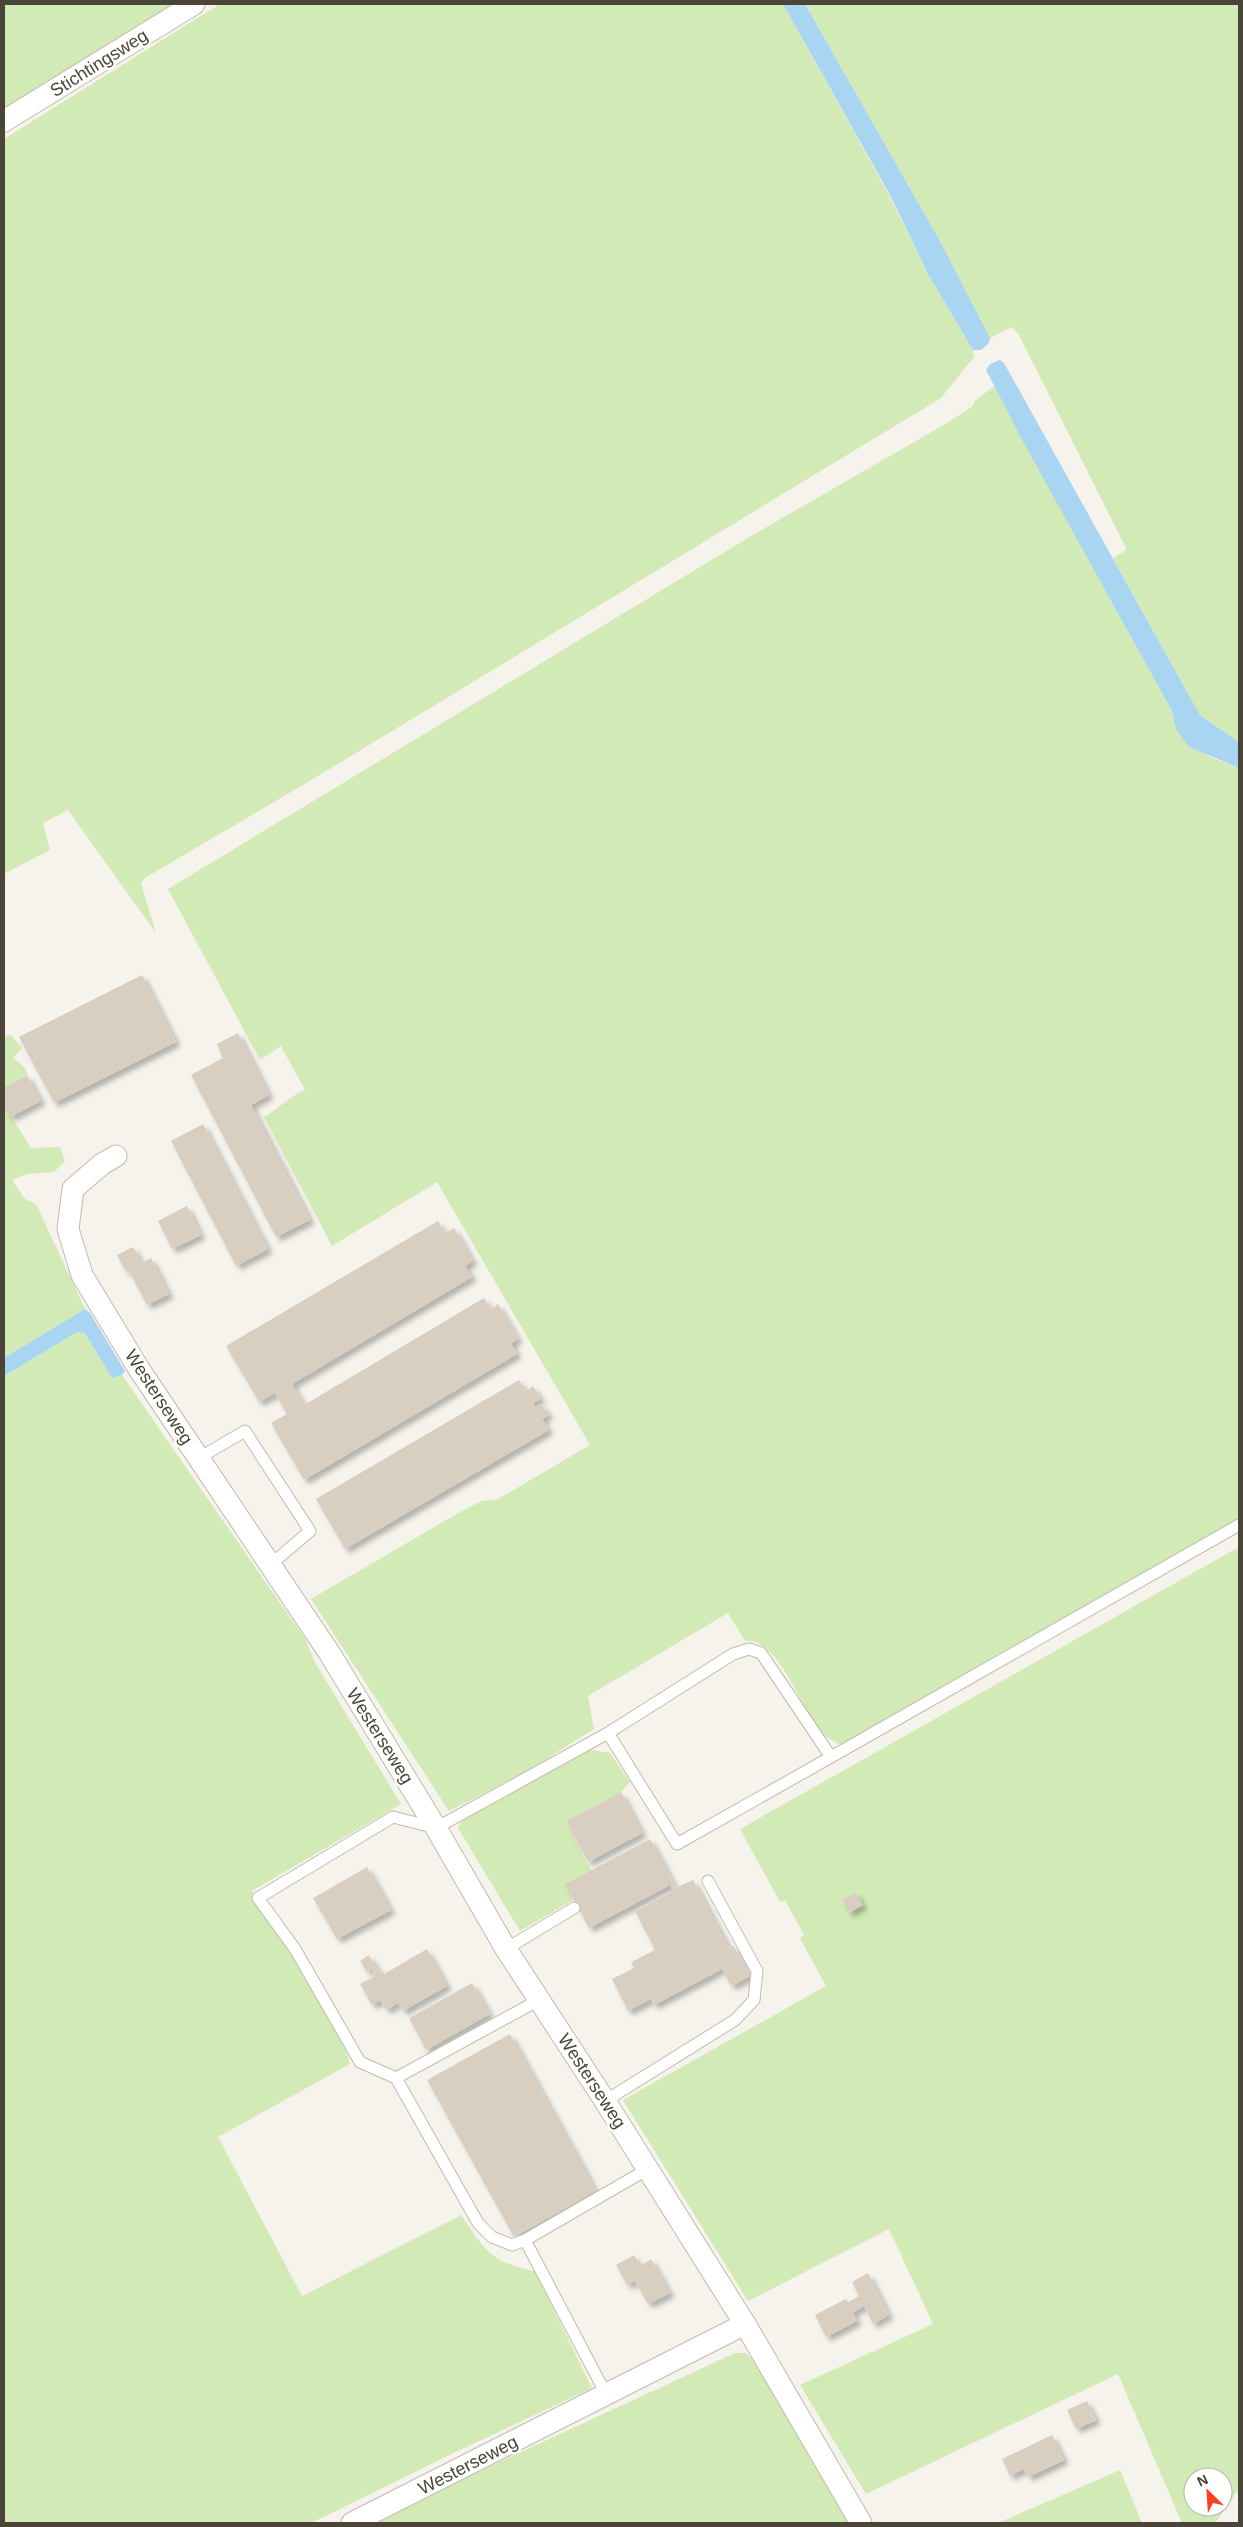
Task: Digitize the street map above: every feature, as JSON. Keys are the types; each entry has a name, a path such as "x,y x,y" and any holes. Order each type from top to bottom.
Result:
{"street":[{"name":"Stichtingsweg","path":"4,122 194,4"},
{"name":"Westerseweg","path":"116,1156 102,1164 73,1189 68,1230 82,1275 139,1369 330,1654 436,1828 506,1949 606,2101 745,2324 861,2523"},
{"name":"Westerseweg","path":"352,2523 745,2324"}],"lane":[{"path":"199,1458 245,1431 310,1531 270,1565"},
{"path":"608,1732 677,1844 1239,1524"},
{"path":"648,2169 525,2240 512,2245 492,2237 478,2223 396,2078 360,2062 296,1949 258,1898 393,1817 436,1828 608,1732 733,1654 749,1649 761,1653 830,1757"},
{"path":"606,2101 735,2020 754,2000 757,1970 708,1881"},
{"path":"506,1949 574,1908"},
{"path":"396,2078 539,2000"},
{"path":"525,2240 606,2394"}],"green space":[{"path":"4,4 179,4 4,111"},
{"path":"220,4 783,4 889,195 928,274 973,350 974,357 941,398 318,776 145,878 141,883 156,933 68,810 43,823 50,850 4,874 4,139"},
{"path":"805,4 1239,4 1239,742 1200,715 1113,558 1127,550 1019,335 1012,327 990,338 941,243"},
{"path":"994,386 1172,711 1176,729 1212,758 1239,768 1239,1523 846,1747 830,1739 817,1728 787,1674 777,1660 767,1649 756,1642 745,1641 728,1613 588,1696 594,1729 521,1775 449,1811 311,1599 467,1508 482,1501 498,1499 590,1445 437,1182 332,1246 264,1117 305,1090 281,1046 260,1060 168,889 751,536 942,426 972,407 975,401"},
{"path":"11,1035 22,1048 13,1058 23,1066 28,1074 4,1087 4,1036"},
{"path":"4,1105 31,1148 60,1147 65,1161 54,1172 27,1174 12,1180 25,1199 36,1204 85,1309 4,1358"},
{"path":"77,1332 85,1333 112,1378 122,1375 305,1639 317,1666 401,1804 252,1891 262,1914 295,1957 345,2046 350,2064 218,2137 302,2296 461,2215 490,2253 508,2264 535,2271 592,2388 311,2523 4,2523 4,1376"},
{"path":"1239,1547 1239,2489 1233,2498 1233,2467 1183,2467 1183,2517 1219,2517 1216,2522 1182,2523 1118,2374 866,2494 800,2385 933,2324 889,2229 748,2301 623,2100 826,1986 800,1938 804,1935 785,1900 780,1902 740,1829"},
{"path":"590,1750 610,1753 630,1782 621,1792 566,1821 591,1870 566,1884 573,1900 520,1931 458,1828 462,1820"},
{"path":"735,2353 746,2353 753,2360 788,2413 851,2523 373,2523 484,2469"},
{"path":"1120,2470 1142,2523 998,2523"}],"water":[{"path":"783,4 805,4 941,243 990,338 989,343 981,350 973,350 928,274 890,195"},
{"path":"1000,360 1004,363 1200,715 1239,742 1239,768 1189,747 1176,729 1172,711 1020,436 986,370 990,364"},
{"path":"85,1309 90,1313 125,1371 122,1375 112,1378 85,1333 77,1332 4,1376 4,1358"}],"building":[{"path":"142,975 176,1042 54,1103 19,1037"},
{"path":"238,1033 269,1095 251,1105 310,1220 276,1237 191,1075 223,1058 217,1044"},
{"path":"27,1075 41,1101 10,1117 4,1106 4,1087"},
{"path":"203,1124 268,1249 236,1266 171,1141"},
{"path":"187,1206 201,1235 172,1249 158,1221"},
{"path":"438,1221 445,1233 454,1228 473,1261 465,1266 472,1277 292,1384 304,1405 484,1298 490,1309 498,1304 518,1339 511,1343 517,1354 304,1480 271,1423 287,1414 275,1393 259,1402 226,1346"},
{"path":"133,1247 142,1263 151,1258 169,1294 147,1305 129,1271 126,1272 117,1255"},
{"path":"519,1380 526,1391 533,1386 541,1399 533,1403 535,1407 541,1404 549,1415 542,1419 549,1430 345,1549 316,1499"},
{"path":"621,1792 642,1833 588,1862 566,1821"},
{"path":"650,1839 676,1888 693,1880 729,1948 733,1945 750,1976 731,1986 722,1969 654,2005 651,1999 628,2011 612,1979 634,1968 631,1962 655,1950 635,1911 673,1891 670,1885 589,1928 565,1884"},
{"path":"367,1867 391,1910 337,1939 313,1898"},
{"path":"856,1893 863,1905 849,1913 842,1900"},
{"path":"427,1949 447,1986 403,2011 398,2003 386,2010 380,2000 372,2005 360,1984 375,1976 371,1969 367,1972 360,1961 369,1955 380,1973 383,1971 384,1974"},
{"path":"472,1983 490,2014 426,2050 409,2018"},
{"path":"510,2034 596,2191 514,2237 427,2080"},
{"path":"634,2255 640,2266 651,2259 670,2293 648,2304 635,2281 627,2285 616,2265"},
{"path":"868,2273 889,2315 873,2324 864,2306 853,2312 857,2321 826,2337 815,2315 846,2299 848,2302 859,2296 852,2282"},
{"path":"1087,2401 1096,2420 1076,2429 1067,2410"},
{"path":"1052,2435 1064,2460 1028,2477 1024,2469 1010,2476 1002,2459"}]}
